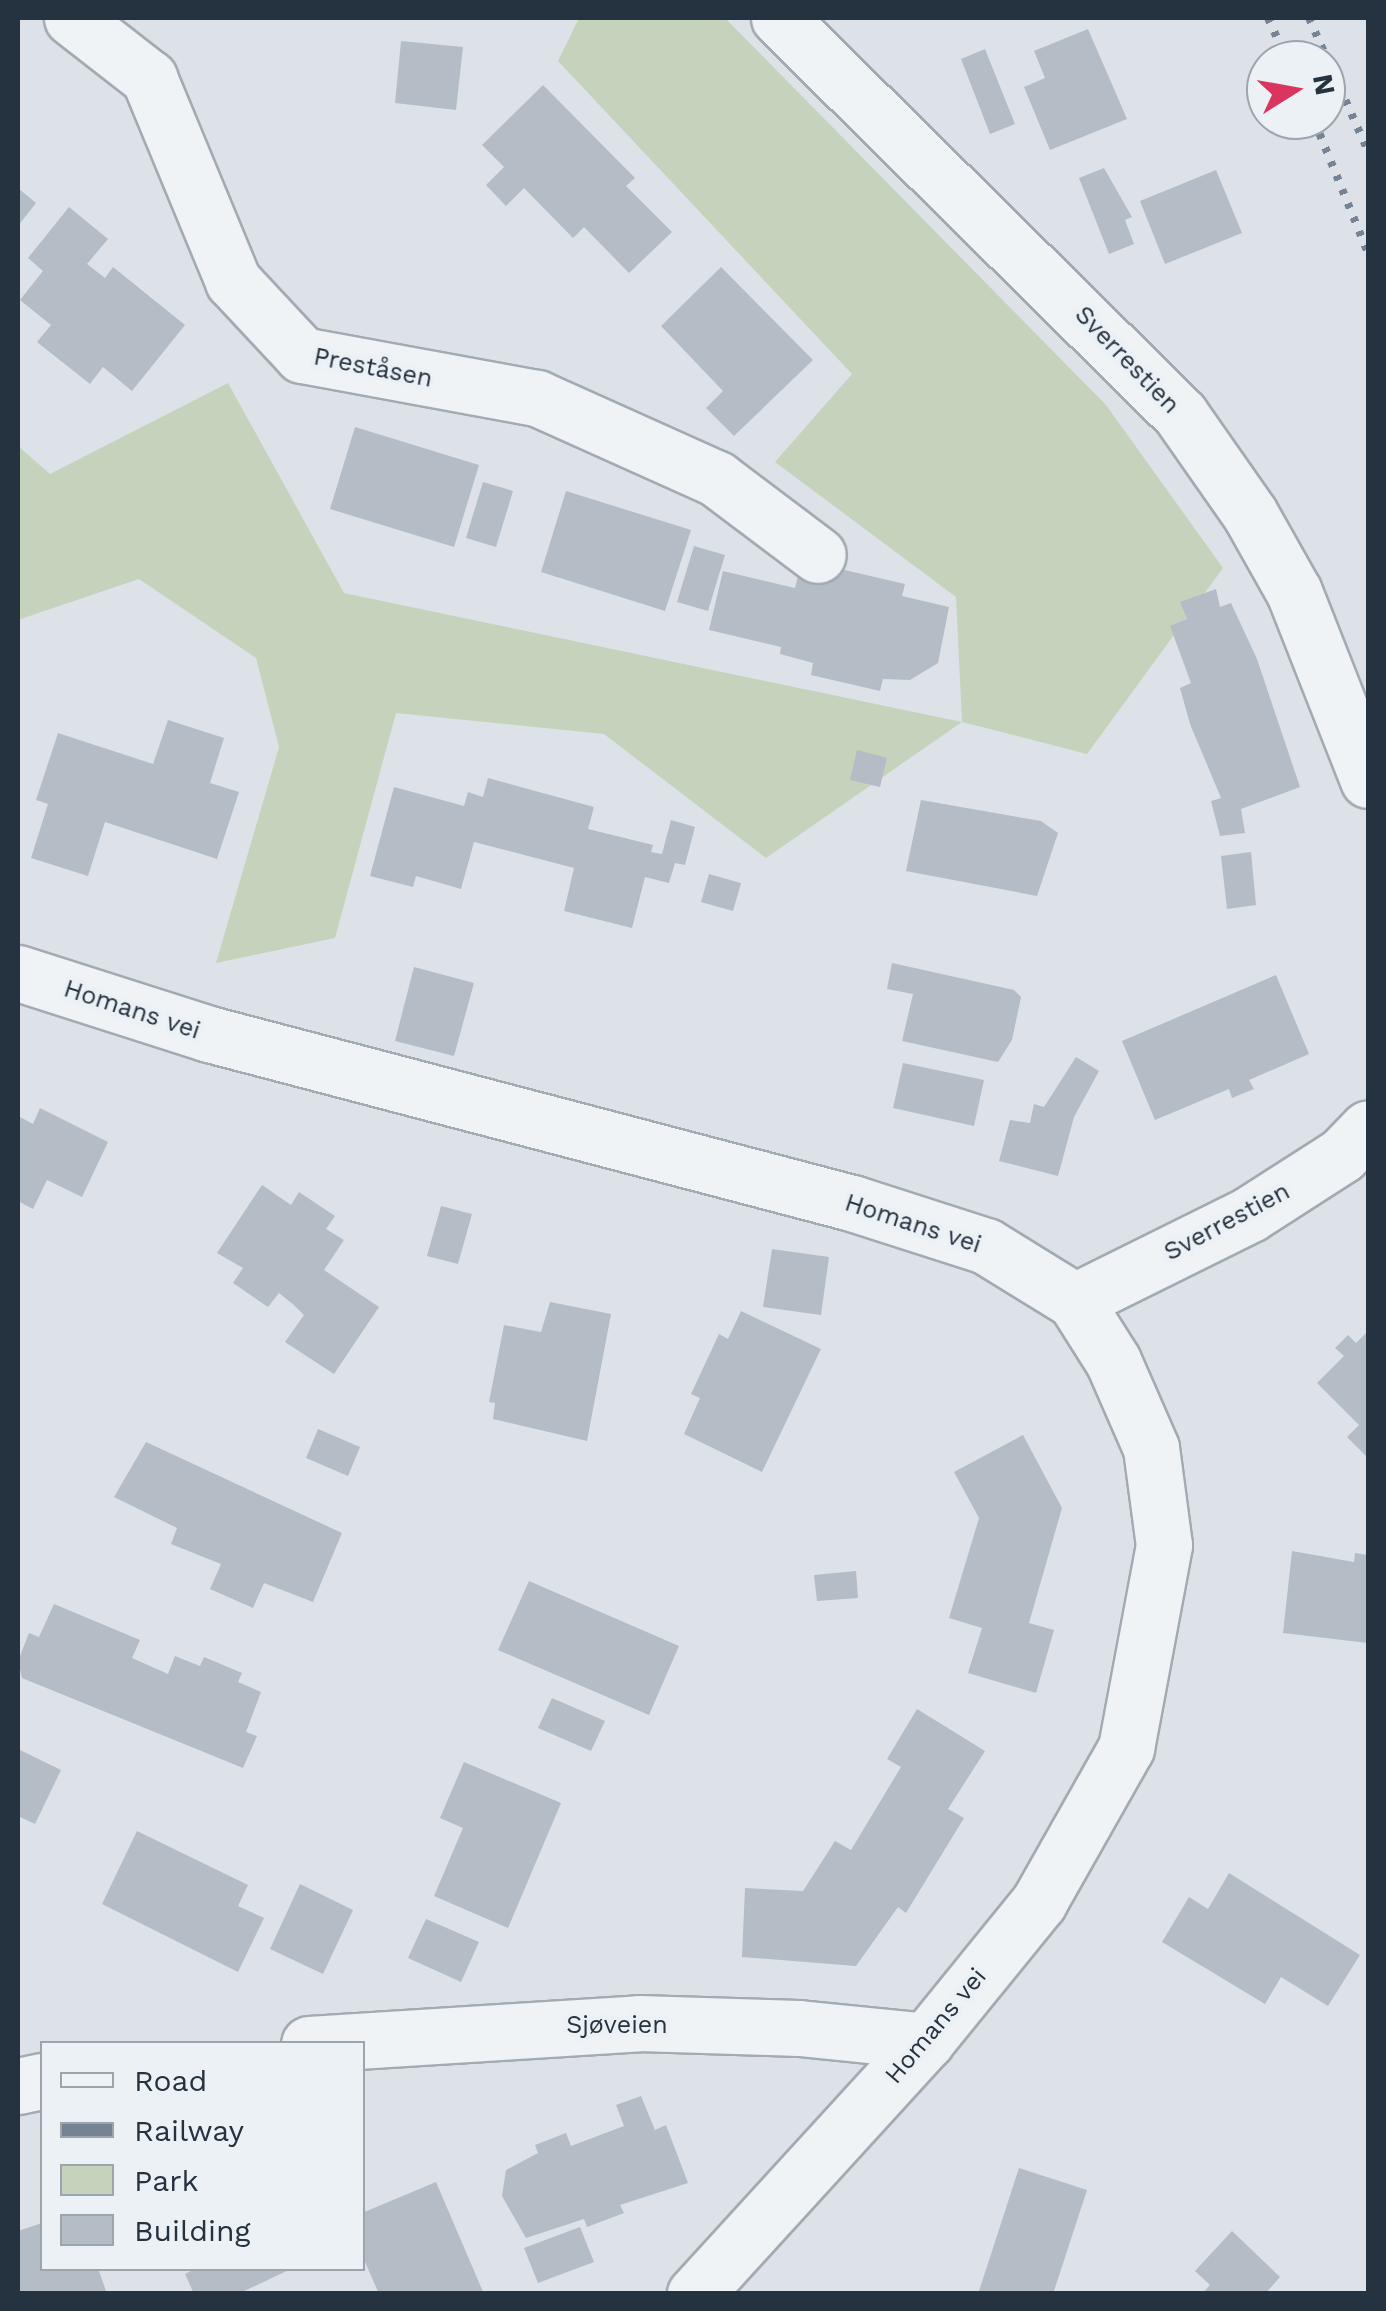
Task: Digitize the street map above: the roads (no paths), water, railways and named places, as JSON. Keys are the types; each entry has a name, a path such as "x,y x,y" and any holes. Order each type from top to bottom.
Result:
{"street":[{"name":"Preståsen","path":"72,18 148,78 233,281 302,355 536,398 717,479 818,554"},
{"name":"Sverrestien","path":"779,18 1180,414 1250,514 1294,592 1368,780"},
{"name":"Homans vei","path":"18,973 209,1034 852,1203 986,1246 1074,1300 1112,1361 1151,1448 1164,1545 1150,1641 1126,1748 1092,1817 1040,1902 926,2042 695,2294"},
{"name":"Sverrestien","path":"1074,1300 1250,1214 1342,1155 1368,1128"},
{"name":"Sjøveien","path":"360,2041 640,2024 799,2028 926,2042"}],"railway":[{"path":"1268,18 1278,40"},
{"path":"1309,18 1368,151"},
{"path":"1322,140 1368,253"}]}
